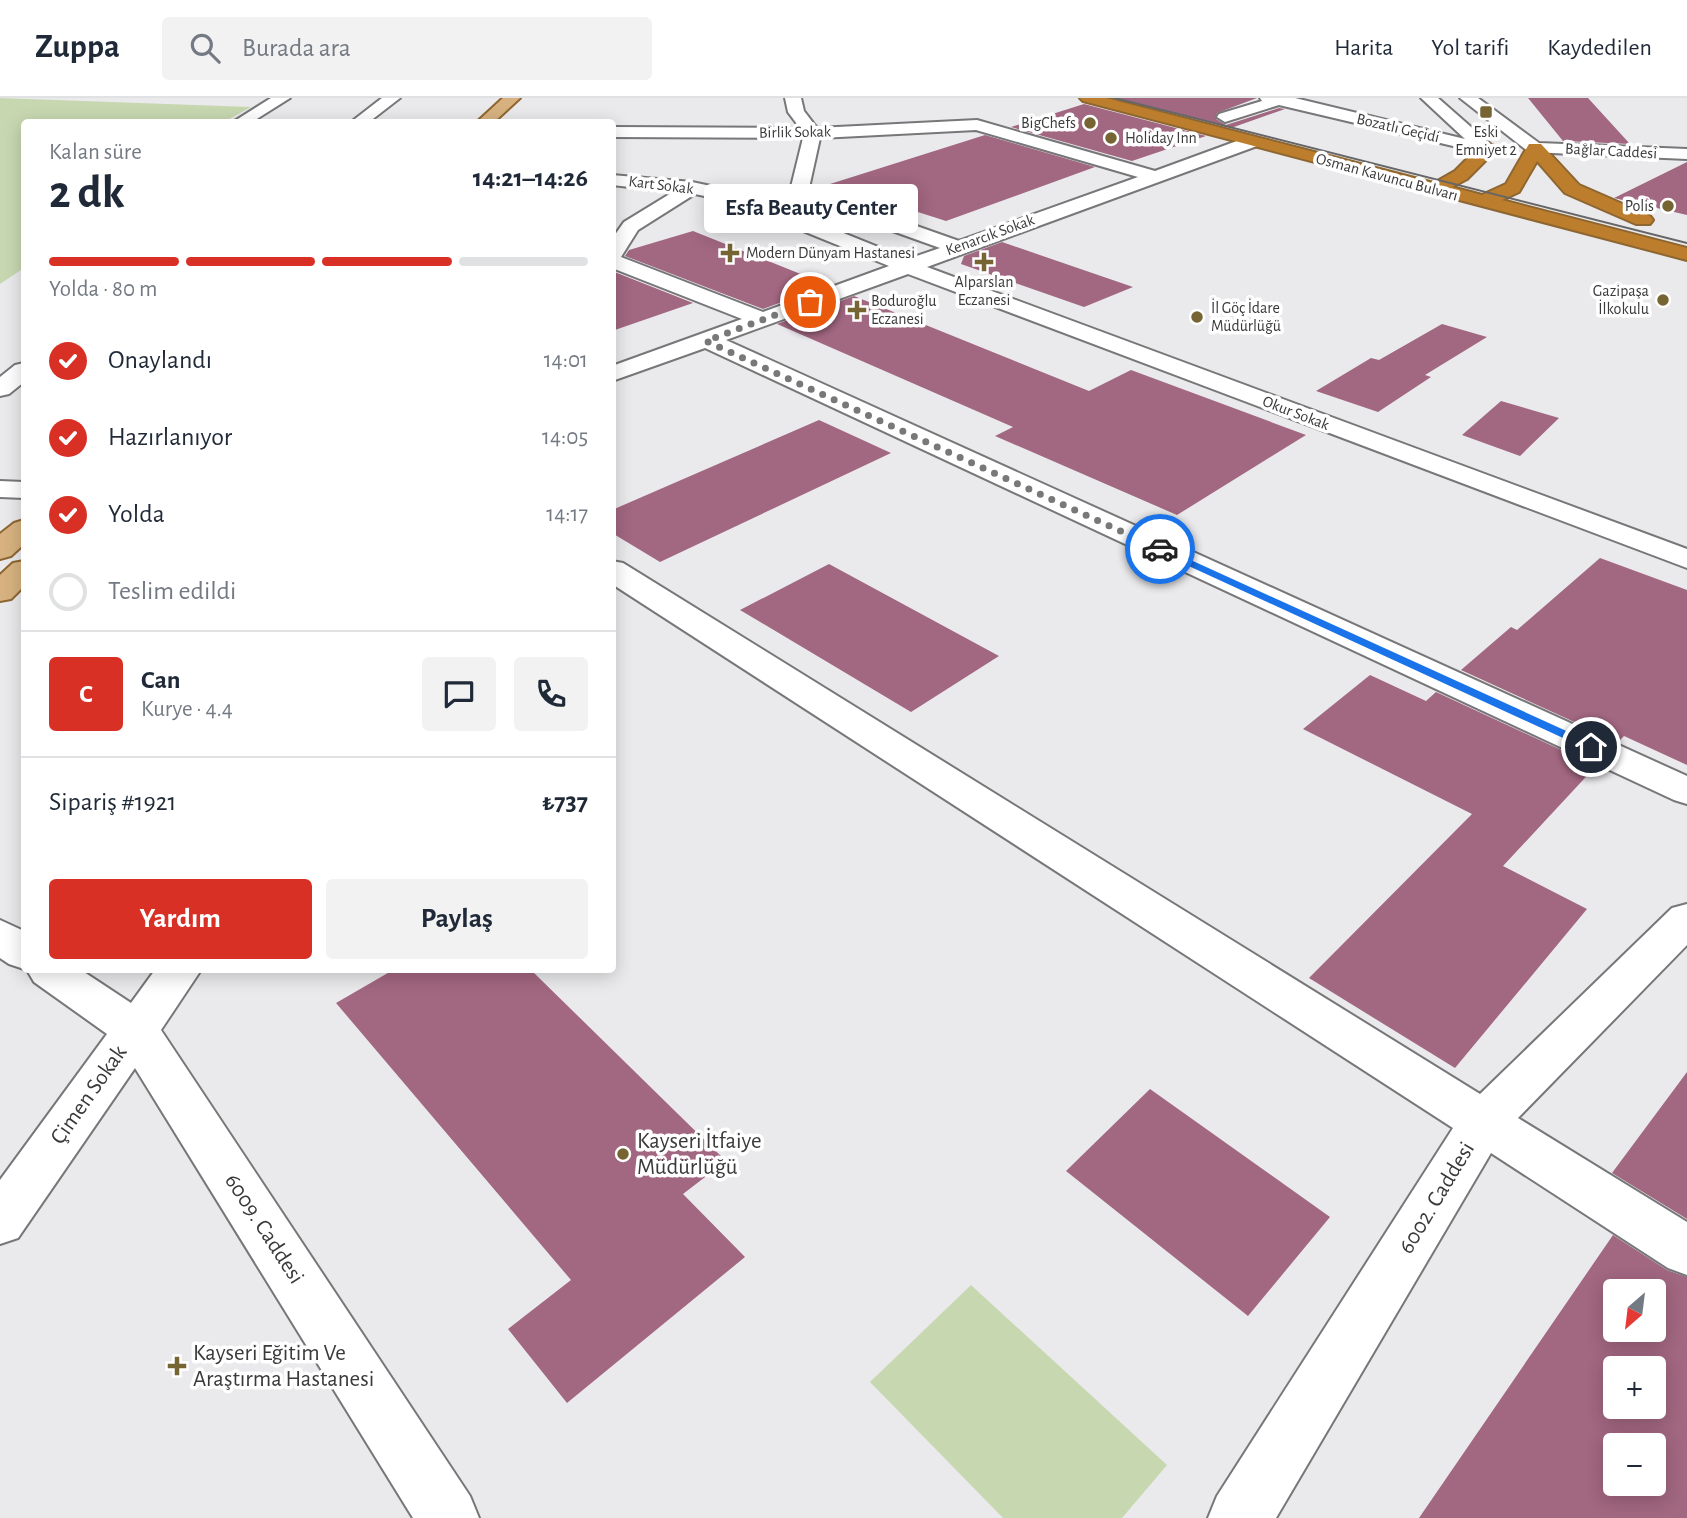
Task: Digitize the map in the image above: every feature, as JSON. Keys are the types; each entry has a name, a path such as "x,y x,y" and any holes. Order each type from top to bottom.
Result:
{"highway":[{"name":"Osman Kavuncu Bulvarı","path":"1088,98 1687,254"},
{"name":"Osman Kavuncu Bulvarı","path":"1150,98 1317,140"},
{"path":"1482,202 1520,189 1535,148"},
{"path":"1535,148 1572,189 1643,220"},
{"path":"1434,190 1461,175 1487,149"},
{"name":"Osman Kavuncu Bulvarı","path":"1435,169 1520,189"},
{"path":"1552,197 1665,226"}],"main road":[{"path":"488,119 512,98"},
{"path":"512,119 527,106"},
{"path":"0,550 21,531"},
{"path":"0,592 21,573"}],"street":[{"path":"246,119 282,98"},
{"path":"363,119 392,98"},
{"path":"793,98 796,112 813,133 799,191 956,247"},
{"path":"1429,98 1487,149"},
{"path":"1468,98 1535,148"},
{"path":"1225,117 1278,99"},
{"name":"Bozatlı Geçidi","path":"1278,99 1487,149"},
{"name":"Birlik Sokak","path":"616,132 813,133 977,125 1154,177"},
{"name":"Kenarcık Sokak","path":"616,373 1251,142"},
{"name":"Bağlar Caddesi","path":"1535,148 1687,154"},
{"name":"Kart Sokak","path":"616,180 692,188 737,197 906,266"},
{"path":"616,249 631,226 692,188"},
{"path":"616,263 762,319"},
{"name":"Okur Sokak","path":"906,266 1687,559"},
{"path":"706,341 1687,791"},
{"path":"0,388 21,372"},
{"path":"0,489 21,490"},
{"path":"616,573 1687,1251"},
{"name":"6002. Caddesi","path":"1253,1513 1483,1122 1687,919"},
{"path":"0,936 21,951"},
{"name":"6009. Caddesi","path":"53,973 136,1030 448,1518"},
{"name":"Çimen Sokak","path":"0,1222 177,973"}],"green space":[{"path":"0,98 251,107 229,119 21,119 21,270 0,284"},
{"path":"971,1285 1167,1465 1122,1518 1003,1518 870,1382"}],"building":[{"path":"1116,98 1257,98 1217,113 1216,119 1226,125 1279,108 1285,109 1231,128"},
{"path":"1528,98 1588,98 1630,144 1563,141"},
{"path":"1084,104 1206,136 1132,161 1011,127"},
{"path":"985,135 1095,167 946,221 830,184"},
{"path":"1687,162 1687,215 1614,198"},
{"path":"693,231 828,285 763,309 625,256 629,250"},
{"path":"1002,242 1133,287 1084,307 961,264 964,256"},
{"path":"616,273 693,303 616,330"},
{"path":"854,296 1089,391 1131,370 1306,435 1177,515 995,436 1013,427 777,324"},
{"path":"1442,324 1487,337 1425,375 1431,377 1378,412 1316,391 1371,358 1379,360"},
{"path":"1501,401 1559,418 1520,456 1462,435"},
{"path":"819,420 891,453 660,562 616,535 616,508"},
{"path":"1600,558 1687,590 1687,765 1624,736 1618,742 1461,670 1511,627 1517,630"},
{"path":"829,564 999,656 911,712 740,610"},
{"path":"1370,675 1426,701 1436,692 1596,766 1503,866 1587,909 1455,1068 1309,978 1472,814 1303,729"},
{"path":"388,973 534,973 726,1161 683,1194 745,1257 567,1403 508,1329 571,1280 336,1003"},
{"path":"1687,1072 1687,1219 1612,1173"},
{"path":"1150,1089 1330,1217 1248,1316 1066,1171"},
{"path":"1613,1235 1667,1270 1687,1277 1687,1518 1419,1518"}],"tram line":[{"path":"1115,98 1687,243"}],"way so far":[{"path":"810,302 706,341 1160,549"}],"place":[{"name":"Eski Emniyet 2","path":"1486,112"},
{"name":"BigChefs","path":"1090,123"},
{"name":"Holiday Inn","path":"1111,138"},
{"name":"Polis","path":"1668,206"},
{"name":"Modern Dünyam Hastanesi","path":"730,253"},
{"name":"Alparslan Eczanesi","path":"984,262"},
{"name":"Gazipaşa İlkokulu","path":"1663,300"},
{"name":"Esfa Beauty Center","path":"810,302"},
{"name":"Boduroğlu Eczanesi","path":"857,310"},
{"name":"İl Göç İdare Müdürlüğü","path":"1197,317"},
{"name":"Kayseri İtfaiye Müdürlüğü","path":"623,1154"},
{"name":"Kayseri Eğitim Ve Araştırma Hastanesi","path":"177,1366"}],"route":[{"path":"1160,549 1591,747"}]}
